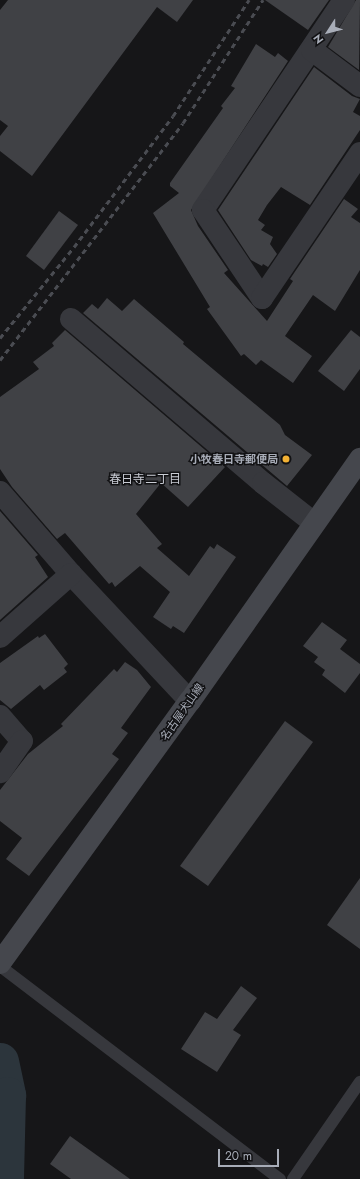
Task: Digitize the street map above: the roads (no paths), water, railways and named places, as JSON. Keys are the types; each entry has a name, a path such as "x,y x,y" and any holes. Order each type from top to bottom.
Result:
{"main road":[{"name":"名古屋犬山線","path":"2,958 190,702 360,459"}],"street":[{"path":"344,0 312,50 203,210 262,298 360,152"},
{"path":"312,50 360,86"},
{"path":"71,319 263,483 314,523"},
{"path":"0,492 71,574 190,702"},
{"path":"0,637 71,574"},
{"path":"0,716 22,741 0,772"}],"lane":[{"path":"2,958 280,1179"},
{"path":"293,1179 360,1082"}],"waterway":[{"path":"0,1061 7,1095 5,1179"}],"railway":[{"path":"0,338 74,247 173,116 249,0"},
{"path":"0,360 183,123 263,0"}],"place":[{"name":"小牧春日寺郵便局","path":"286,459"}],"district":[{"name":"春日寺二丁目","path":"145,480"}]}
